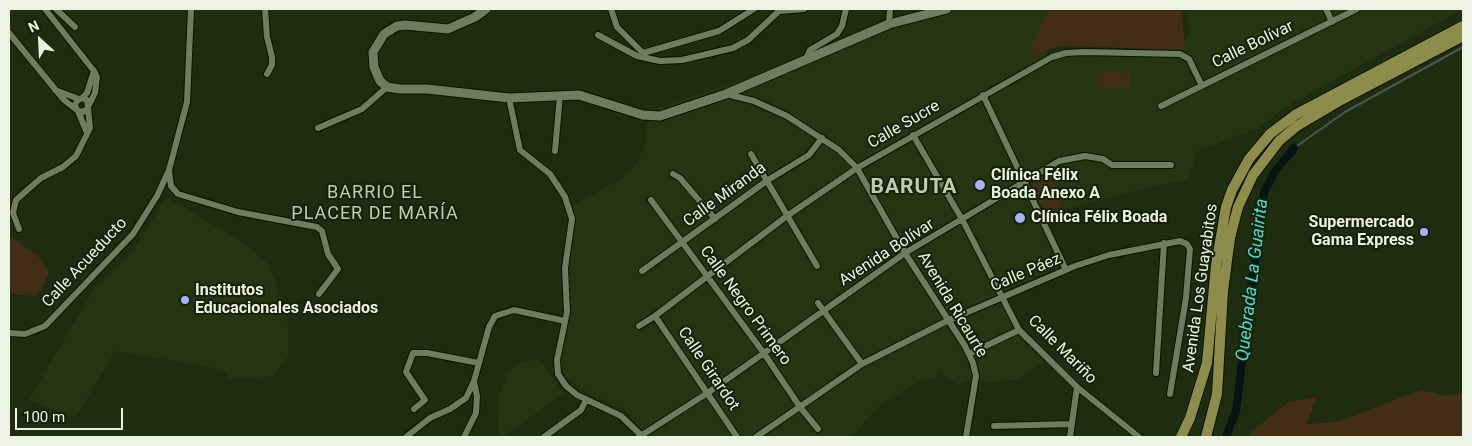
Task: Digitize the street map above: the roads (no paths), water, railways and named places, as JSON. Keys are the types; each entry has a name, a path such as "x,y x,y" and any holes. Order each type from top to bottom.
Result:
{"main road":[{"name":"Avenida Los Guayabitos","path":"1181,437 1190,418 1207,363 1216,265 1223,221 1232,190 1249,159 1270,134 1295,115 1463,26"},
{"name":"Avenida Los Guayabitos","path":"1206,437 1214,412 1223,291 1230,238 1238,207 1253,175 1279,141 1297,126 1341,100 1463,36"},
{"path":"1201,437 1210,414 1217,383"},
{"path":"1186,437 1190,418"}],"street":[{"path":"9,33 55,90 77,110 85,111 95,93 97,76 45,9"},
{"path":"56,9 75,26"},
{"name":"Calle Acueducto","path":"9,333 25,334 45,326 133,234 157,196 169,170 189,90 191,9"},
{"path":"265,9 267,37 272,57 272,65 267,74"},
{"path":"486,9 475,17 448,29 397,26 384,34 373,52 372,58 376,74 387,87 510,98 579,94 652,117 668,115 726,94 888,24 947,9"},
{"path":"611,9 617,27 649,59"},
{"path":"643,54 719,31 754,9"},
{"path":"598,35 637,56 660,61 682,60 733,48 748,40 779,11 804,9"},
{"path":"806,59 810,50 837,34 842,26 846,9"},
{"path":"888,24 890,9"},
{"path":"1326,9 1332,22"},
{"name":"Calle Bolívar","path":"1162,106 1357,9"},
{"name":"Calle Sucre","path":"639,326 655,316 787,216 857,168 1052,57 1066,53 1084,52 1180,54 1188,59 1202,86"},
{"path":"87,133 75,105 87,93 94,71"},
{"path":"318,128 362,108 387,87"},
{"path":"19,229 13,213 16,200 41,178 73,160 81,148 91,124 88,106 80,99 55,90"},
{"name":"Avenida Ricaurte","path":"726,94 766,105 822,138 857,168 905,253 969,354 976,376 966,437"},
{"path":"555,151 560,95"},
{"path":"983,95 1066,270"},
{"path":"510,98 520,150 550,174 565,197 570,211 571,228 565,268 565,321 557,360 558,374 566,386 586,400 622,416 641,437"},
{"name":"Calle Mariño","path":"913,135 963,221 1019,330 1077,387 1139,437"},
{"name":"Calle Miranda","path":"642,271 768,180 809,155 822,138"},
{"path":"752,154 817,266"},
{"name":"Avenida Bolívar","path":"641,437 823,310 862,286 905,253 963,221 1059,161 1086,156 1103,159 1112,164 1171,164"},
{"path":"169,170 171,186 178,194 238,212 317,227 322,232 328,254 338,269 319,294"},
{"path":"673,174 680,178 715,219"},
{"name":"Calle Negro Primero","path":"651,200 763,352 800,407 818,429"},
{"name":"Calle Páez","path":"756,437 862,364 947,321 1066,270 1109,255 1180,241 1188,244 1190,249 1186,298 1170,394"},
{"path":"1156,374 1164,243"},
{"path":"818,303 862,364"},
{"path":"406,437 430,418 458,405 466,398 474,381 492,321 500,314 514,310 565,321"},
{"name":"Calle Girardot","path":"655,316 737,437"},
{"path":"969,354 1019,330"},
{"path":"414,409 425,400 406,372 413,353 427,353 479,363"},
{"path":"464,437 476,413 477,396 474,381"},
{"path":"1070,437 1077,387"},
{"path":"544,437 581,410 586,400"},
{"path":"994,426 1072,424"}],"waterway":[{"name":"Quebrada La Guairita","path":"1294,148 1345,112 1463,47"},
{"name":"Quebrada La Guairita","path":"1226,437 1236,411 1262,202 1265,190 1276,170 1294,148"}],"place":[{"name":"Clínica Félix Boada Anexo A","path":"980,185"},
{"name":"Clínica Félix Boada","path":"1020,218"},
{"name":"Supermercado Gama Express","path":"1424,232"},
{"name":"Institutos Educacionales Asociados","path":"185,300"}],"district":[{"name":"BARUTA","path":"914,188"},
{"name":"BARRIO EL PLACER DE MARÍA","path":"375,203"}]}
